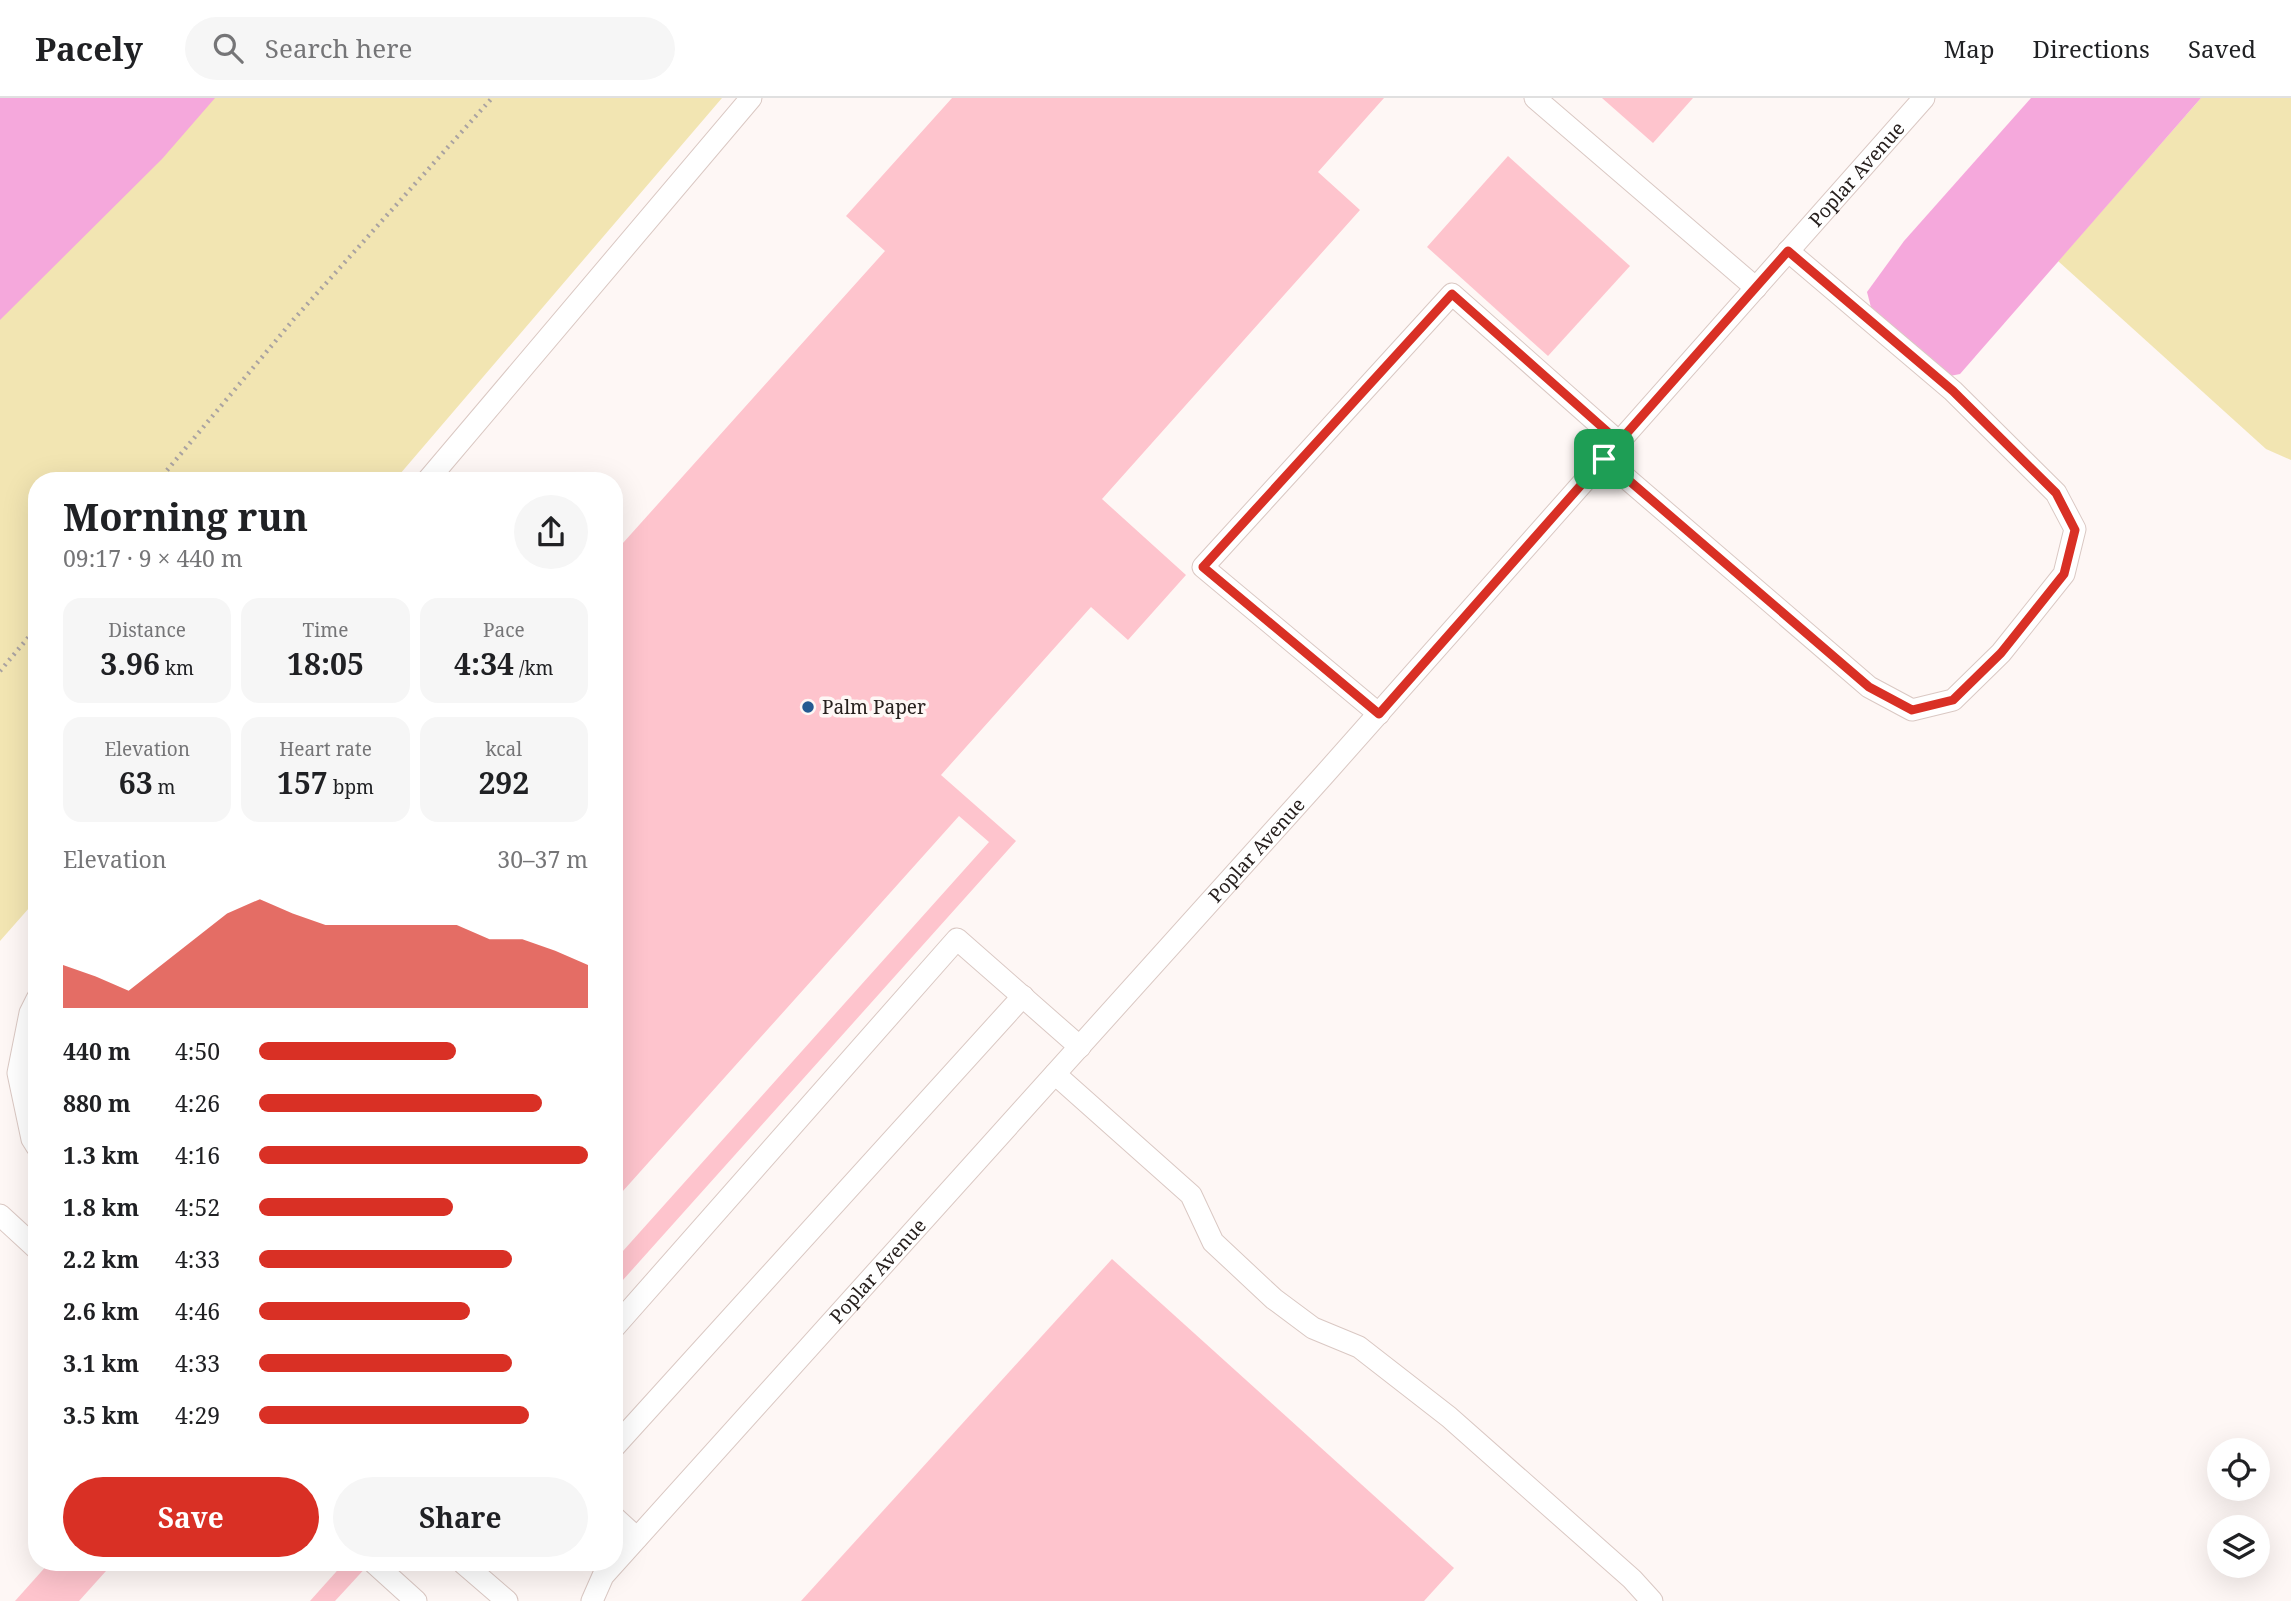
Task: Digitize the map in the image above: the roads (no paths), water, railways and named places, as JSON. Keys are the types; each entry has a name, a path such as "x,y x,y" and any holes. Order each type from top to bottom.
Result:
{"lane":[{"path":"435,472 751,98"},
{"path":"1535,98 1756,288"},
{"name":"Poplar Avenue","path":"623,1554 1379,714 1924,98"},
{"path":"1604,459 1869,687 1912,710 1953,700 2001,653 2064,574 2075,530 2056,493 1953,391 1788,251"},
{"path":"1379,714 1203,567 1452,294 1619,442"},
{"path":"623,1318 957,939 1080,1047"},
{"path":"623,1437 1023,996"},
{"path":"28,1023 18,1073 28,1120"},
{"path":"1055,1074 1191,1195 1213,1242 1274,1299 1313,1328 1359,1347 1449,1418 1632,1579 1652,1601"},
{"path":"0,1215 28,1241"},
{"path":"623,1525 637,1538"},
{"path":"383,1571 416,1601"},
{"path":"472,1571 507,1601"},
{"name":"Poplar Avenue","path":"592,1601 607,1571"}],"place":[{"name":"Palm Paper","path":"808,707"}]}
